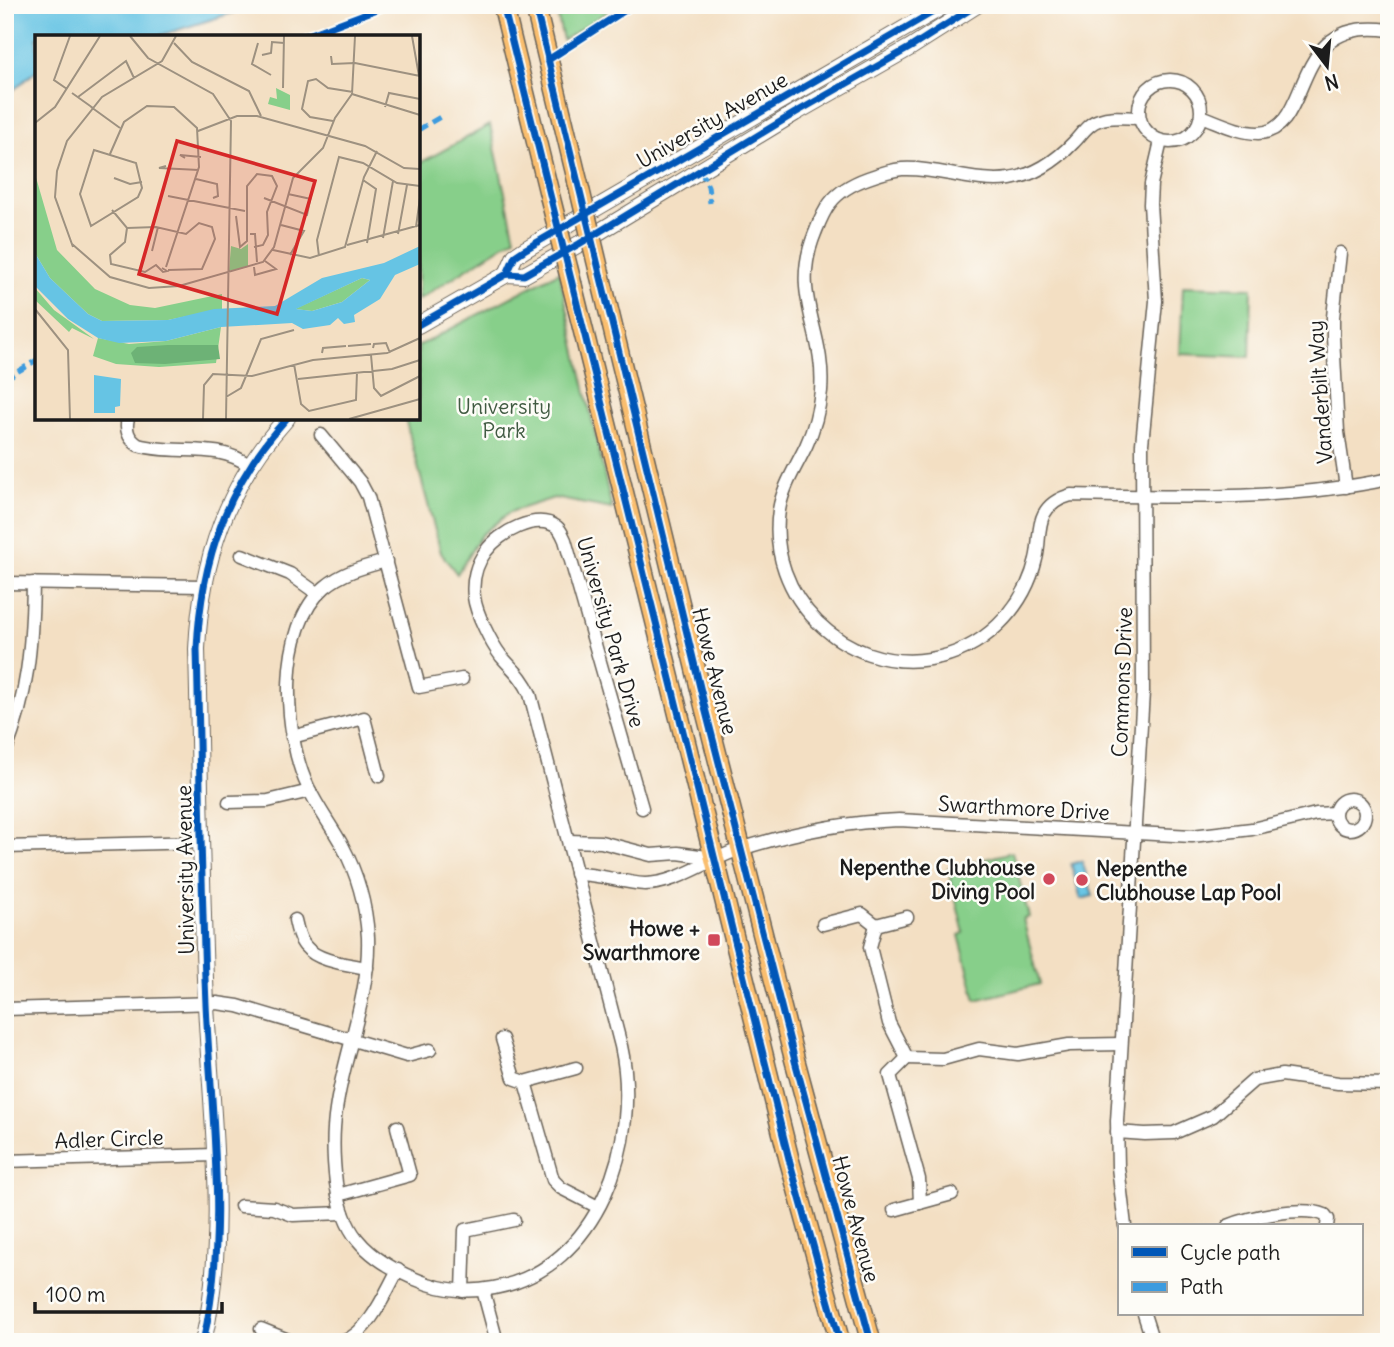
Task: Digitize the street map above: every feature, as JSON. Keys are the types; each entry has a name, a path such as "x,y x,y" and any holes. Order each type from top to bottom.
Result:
{"main road":[{"path":"503,5 789,1159 840,1342"},
{"name":"Howe Avenue","path":"535,5 705,708 795,1061 871,1342"}],"street":[{"name":"University Avenue","path":"507,274 514,256 944,5"},
{"name":"University Avenue","path":"420,324 507,274 524,275 568,250 795,113 911,47 977,5"},
{"path":"1201,116 1245,131 1270,131 1283,123 1292,111 1303,80 1320,48 1349,32 1389,30"},
{"path":"1180,81 1197,94 1201,104 1201,116 1196,128 1187,137 1175,142 1161,141 1147,132 1139,118 1139,107 1142,96 1158,82 1180,81"},
{"name":"Vanderbilt Way","path":"1139,118 1114,117 1096,121 1054,160 1014,178 990,180 900,169 855,183 830,203 809,247 804,274 808,307 820,353 820,394 810,436 783,493 779,511 778,543 783,567 790,587 808,613 824,630 855,649 874,656 894,660 933,659 955,653 975,643 1009,615 1034,569 1042,518 1056,500 1072,495 1257,496 1346,487 1389,479"},
{"name":"Commons Drive","path":"1125,1224 1117,1132 1144,633 1140,495 1146,385 1156,301 1151,235 1151,184 1161,141"},
{"name":"Vanderbilt Way","path":"1340,253 1333,336 1338,432 1346,487"},
{"path":"128,420 129,438 138,445 218,451 233,455 250,466"},
{"name":"University Avenue","path":"202,1342 210,1312 216,1256 215,1155 206,1003 197,649 203,586 223,518 250,466 285,420"},
{"path":"321,435 360,482 368,497 419,687 462,679"},
{"name":"University Park Drive","path":"386,561 347,573 318,594 303,616 294,641 290,713 297,760 310,791 355,872 367,927 367,968 336,1108 333,1161 338,1195 349,1227 363,1246 398,1270 434,1286 483,1290 523,1280 544,1269 564,1254 578,1238 598,1207 617,1163 626,1119 628,1091 621,1046 530,694 520,675 497,650 474,599 475,575 485,551 500,538 524,525 546,522 559,528 565,540 642,808"},
{"path":"242,555 290,574 318,594"},
{"path":"5,583 203,586"},
{"path":"5,753 21,707 28,673 32,639 33,583"},
{"path":"292,737 364,718 379,776"},
{"path":"229,802 268,801 310,791"},
{"name":"Swarthmore Drive","path":"714,858 825,828 878,821 1192,836 1334,813"},
{"path":"569,841 601,842 651,855 678,853 714,858"},
{"path":"5,847 202,842"},
{"path":"576,874 596,874 646,884 686,874 714,858"},
{"path":"822,924 862,914 876,925"},
{"path":"876,925 906,917"},
{"path":"295,920 303,944 311,952 332,961 367,968"},
{"path":"876,925 870,947 889,1023 907,1058"},
{"path":"5,1009 206,1003 238,1006 407,1056 430,1050"},
{"path":"502,1039 514,1078 525,1082 576,1068"},
{"path":"920,1203 919,1179 890,1075 907,1058 943,1059 979,1049 1018,1054 1069,1045 1121,1044"},
{"path":"1117,1132 1145,1135 1174,1133 1191,1127 1213,1116 1254,1080 1268,1077 1282,1075 1338,1083 1389,1084"},
{"path":"525,1082 553,1180 561,1188 598,1207"},
{"path":"338,1195 410,1175 397,1127"},
{"name":"Adler Circle","path":"5,1161 215,1155"},
{"path":"894,1210 952,1194"},
{"path":"241,1206 274,1208 293,1214 343,1213"},
{"path":"1233,1224 1262,1214 1321,1213 1328,1219 1327,1224"},
{"path":"1275,1214 1279,1224"},
{"path":"463,1290 465,1230 514,1220"},
{"path":"343,1342 367,1323 398,1270"},
{"path":"483,1290 497,1342"},
{"path":"1145,1316 1153,1342"},
{"path":"261,1329 293,1342"}],"green space":[{"path":"555,5 618,5 563,40"},
{"path":"490,125 515,238 420,299 420,163"},
{"name":"University Park","path":"559,272 612,509 554,498 510,512 481,535 457,574 441,553 406,420 420,420 420,345"},
{"path":"1183,286 1252,288 1250,357 1180,354"},
{"path":"1012,852 1029,917 1023,919 1040,984 976,1000 959,935 964,933 948,869"}],"water":[{"path":"5,5 250,5 161,35 35,35 35,72 5,97"},
{"name":"Nepenthe Clubhouse Lap Pool","path":"1082,861 1093,896 1081,899 1071,864"}],"marked path":[{"path":"420,129 440,117"},
{"path":"700,170 708,186 710,203"},
{"path":"5,379 35,361"}],"cycle path":[{"path":"308,35 388,5"},
{"path":"503,5 789,1159 840,1342"},
{"path":"535,5 705,708 795,1061 871,1342"},
{"path":"548,60 633,5"},
{"path":"507,274 515,256 524,250 945,5"},
{"path":"420,324 507,274 524,275 579,244 977,5"},
{"path":"203,1342 211,1300 217,1216 206,1004 197,649 204,585 221,525 248,469 285,420"}],"place":[{"name":"Nepenthe Clubhouse Diving Pool","path":"1049,879"},
{"name":"Nepenthe Clubhouse Lap Pool","path":"1082,880"},
{"name":"Howe + Swarthmore","path":"714,940"}]}
